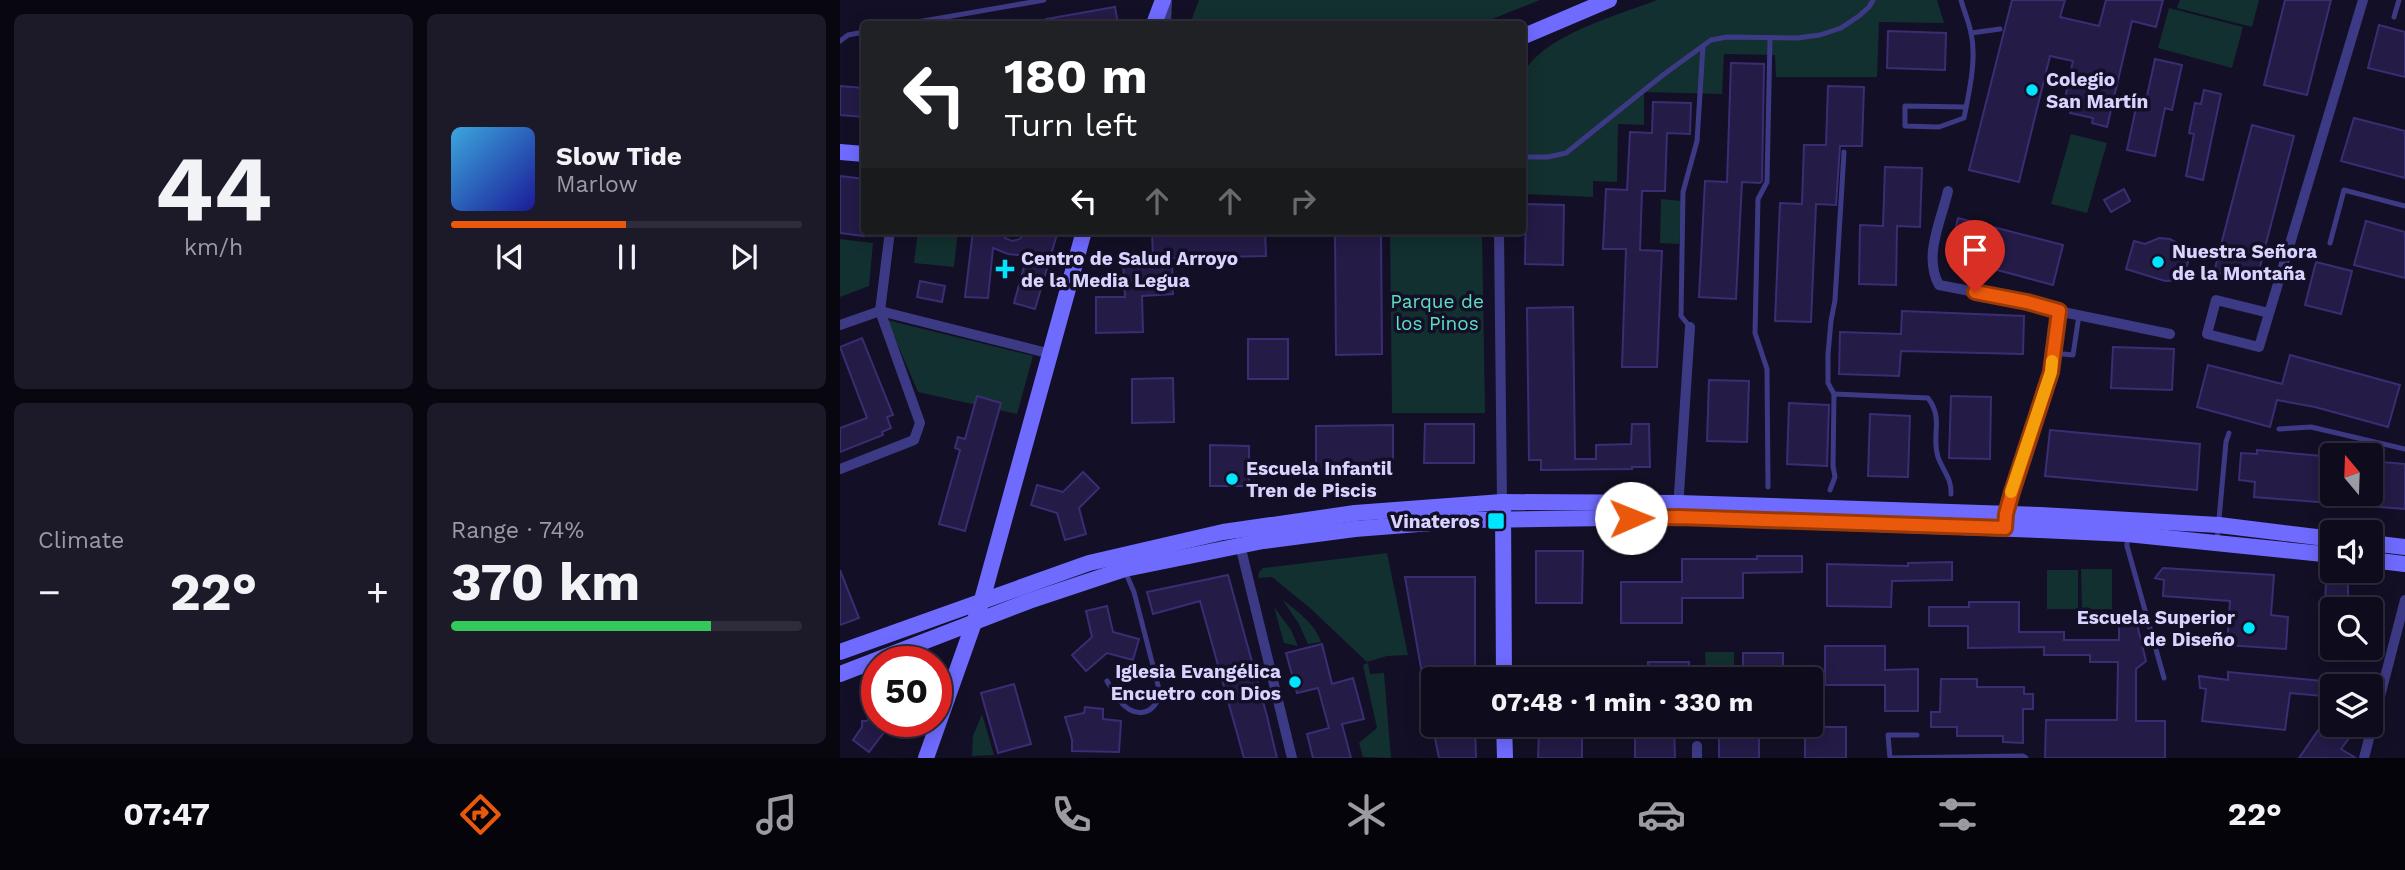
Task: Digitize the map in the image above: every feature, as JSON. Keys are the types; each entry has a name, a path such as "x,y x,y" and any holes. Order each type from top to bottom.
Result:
{"main road":[{"path":"1155,21 1165,0"},
{"path":"1526,35 1609,0"},
{"path":"840,152 861,154"},
{"path":"926,758 982,600 1083,235"},
{"path":"840,674 974,622 1125,569 1240,545 1503,510"},
{"path":"1503,510 1504,667"},
{"path":"840,652 1089,563 1223,532 1355,513 1678,510 2005,521 2320,538"},
{"path":"2218,534 2320,553"},
{"path":"2383,544 2405,547"},
{"path":"2383,561 2405,564"},
{"path":"1504,737 1505,758"}],"street":[{"path":"1165,0 1166,21"},
{"path":"2269,313 2216,300 2207,334 2259,347 2363,0"},
{"path":"1948,191 1931,258 1933,274 1939,285 2171,334"},
{"path":"840,469 914,440 920,423 880,311 890,235"},
{"path":"1499,235 1503,510"},
{"path":"840,325 880,311 1051,354"},
{"path":"2005,521 2051,372 2059,311"},
{"path":"1678,510 1690,327"},
{"path":"1240,545 1292,758"},
{"path":"2364,758 2405,600"}],"lane":[{"path":"923,21 1044,0"},
{"path":"1526,157 1549,157 1566,153 1663,75 1712,40 1727,37 1797,38 1820,35 1840,28 1859,16 1873,0"},
{"path":"1961,0 1972,33 1974,52 1966,107 1964,118 1939,127 1905,125 1905,106 1966,107"},
{"path":"2394,17 2399,0"},
{"path":"1972,33 2000,29"},
{"path":"840,41 848,35 861,33"},
{"path":"1768,487 1767,369 1755,331 1758,199 1767,182 1770,38"},
{"path":"1690,327 1681,316 1683,192 1697,141 1703,46"},
{"path":"1830,490 1835,477 1834,394 1828,383 1828,354 1830,321 1835,300 1844,152"},
{"path":"2330,243 2344,190 2405,206"},
{"path":"2053,353 2073,355 2079,315"},
{"path":"1834,394 1928,398 1937,409 1936,446 1938,458 1949,479 1951,494"},
{"path":"2278,429 2311,427 2405,449"},
{"path":"2218,534 2229,433"},
{"path":"2127,527 2127,546 2164,678"},
{"path":"1107,681 1119,701 1128,709 1138,713 1149,711 1157,705 1160,693 1134,592 1125,569"},
{"path":"1917,735 1888,735 1890,758 2026,758"}],"green space":[{"path":"1199,0 1540,0 1488,21 1191,21"},
{"path":"1657,0 1937,0 1944,23 1879,22 1877,77 1776,77 1775,55 1724,54 1722,94 1644,92 1644,125 1618,124 1617,182 1593,181 1593,197 1526,194 1526,70 1546,49 1602,20"},
{"path":"2180,0 2259,0 2252,27 2177,8"},
{"path":"2169,8 2243,27 2232,68 2158,48"},
{"path":"2071,134 2107,143 2087,213 2051,204"},
{"path":"1661,199 1682,201 1679,244 1660,243"},
{"path":"918,235 958,235 954,267 914,263"},
{"name":"Parque de los Pinos","path":"1390,235 1482,235 1485,413 1392,413"},
{"path":"840,239 873,243 869,286 840,297"},
{"path":"887,320 1033,356 1017,414 918,392"},
{"path":"1387,553 1408,655 1387,656 1367,662 1310,608 1272,577 1258,578 1263,568"},
{"path":"2081,569 2112,569 2112,609 2082,609"},
{"path":"2047,570 2078,570 2078,609 2047,609"},
{"path":"1282,599 1310,623 1321,642 1308,644 1299,624"},
{"path":"1274,607 1291,630 1298,646 1284,643"},
{"path":"1705,652 1734,652 1734,667 1706,667"},
{"path":"1368,663 1370,674 1384,673 1391,758 1363,757 1359,743 1377,728 1363,665"},
{"path":"982,714 994,755 972,756 973,736"}],"building":[{"path":"2012,0 2065,0 2060,17 2099,26 2106,0 2163,0 2156,27 2132,21 2107,127 2092,123 2093,118 2070,113 2072,105 2064,103 2073,61 2050,56 2019,182 1969,170"},
{"path":"2285,0 2331,0 2307,95 2264,85"},
{"path":"1115,7 1117,21 1046,21"},
{"path":"2379,25 2405,32 2405,77 2368,68"},
{"path":"1888,31 1946,33 1945,70 1887,68"},
{"path":"2155,59 2182,65 2172,110 2165,108 2155,156 2127,150 2137,103 2145,105"},
{"path":"1731,63 1764,64 1762,181 1742,182 1736,299 1699,297 1705,181 1727,182"},
{"path":"840,86 861,88 861,117 840,115"},
{"path":"1828,86 1864,87 1862,146 1840,146 1836,205 1816,204 1811,322 1775,321 1780,203 1802,204 1804,145 1826,145"},
{"path":"2204,90 2221,94 2203,180 2186,176 2194,134 2189,133 2195,103 2201,104"},
{"path":"1653,102 1691,103 1690,134 1667,133 1665,191 1642,191 1640,250 1662,251 1657,367 1622,367 1626,249 1603,249 1606,189 1627,190 1630,132 1652,133"},
{"path":"2354,118 2405,131 2405,178 2341,161"},
{"path":"2252,125 2294,136 2256,282 2214,272"},
{"path":"1885,167 1922,168 1920,227 1897,226 1896,285 1859,284 1860,225 1883,226"},
{"path":"840,176 861,179 861,235 864,236 840,233"},
{"path":"2124,189 2130,201 2111,212 2104,200"},
{"path":"1526,204 1564,205 1563,265 1525,264"},
{"path":"1958,218 2063,245 2053,285 1949,257"},
{"path":"2366,221 2405,232 2405,278 2354,265"},
{"path":"973,235 1003,235 1012,241 1020,239 1022,235 1057,235 1035,309 1014,303 1027,256 1008,254 993,248 988,298 965,297"},
{"path":"1152,235 1265,235 1266,256 1172,258 1173,294 1142,296 1143,332 1096,333 1096,297 1125,297 1123,260 1153,259"},
{"path":"1335,235 1381,235 1382,354 1336,355"},
{"name":"Nuestra Señora de la Montaña","path":"2159,238 2170,239 2181,245 2190,255 2183,280 2165,281 2126,269 2134,241 2145,244"},
{"path":"2316,262 2352,271 2341,314 2305,305"},
{"path":"920,281 945,286 942,302 917,297"},
{"path":"1573,307 1575,459 1596,459 1596,445 1631,444 1632,424 1649,424 1650,467 1541,470 1541,460 1529,460 1527,308"},
{"path":"1902,311 2024,316 2023,354 1901,351 1899,376 1839,374 1840,332 1901,334"},
{"path":"862,338 893,415 887,417 891,428 882,432 883,435 840,452 840,428 867,418 840,347"},
{"path":"1248,339 1288,339 1288,379 1248,379"},
{"path":"2113,347 2174,349 2172,390 2111,388"},
{"path":"2290,355 2400,385 2388,427 2315,407 2277,400 2270,427 2197,407 2208,365 2282,384"},
{"path":"1173,378 1174,422 1132,423 1132,379"},
{"path":"1709,380 1749,381 1747,442 1707,441"},
{"path":"977,396 1001,403 965,531 939,524 960,450 955,448 958,437 965,439"},
{"path":"1951,396 1991,397 1990,459 1949,458"},
{"path":"1789,403 1829,405 1827,466 1787,464"},
{"path":"1870,414 1910,416 1908,477 1868,476"},
{"path":"1425,424 1474,424 1474,463 1424,463"},
{"path":"1393,425 1393,473 1316,473 1316,426"},
{"path":"2050,430 2200,444 2197,490 2045,476"},
{"path":"1210,445 1249,446 1249,486 1210,486"},
{"path":"2257,450 2320,456 2320,502 2254,497 2255,482 2239,480 2241,453 2257,454"},
{"path":"2384,462 2405,464 2405,509 2367,506 2384,506"},
{"path":"1083,472 1099,488 1079,508 1086,534 1065,540 1057,513 1031,505 1037,485 1063,492"},
{"path":"1536,551 1583,551 1582,603 1536,603"},
{"path":"1757,556 1802,556 1802,572 1743,573 1743,598 1682,598 1682,623 1621,623 1621,582 1682,582 1682,559 1757,559"},
{"path":"1952,562 1952,580 1892,581 1891,607 1827,606 1827,564 1908,566 1908,563"},
{"path":"2163,568 2274,575 2271,615 2288,617 2286,649 2227,645 2230,601 2163,596 2164,580 2155,578"},
{"path":"840,570 859,618 840,625"},
{"path":"1228,575 1277,758 1244,758 1200,601 1153,614 1147,592"},
{"path":"1405,577 1475,577 1475,667 1421,668"},
{"path":"2326,583 2348,584 2348,597 2325,597"},
{"path":"1969,602 2019,602 2019,632 2064,632 2064,640 2119,640 2119,620 2136,620 2146,661 2136,669 2136,721 2165,721 2165,758 2045,758 2046,720 2117,720 2118,662 2090,662 2090,655 2044,655 2044,647 1968,648 1968,626 1929,626 1929,607 1969,607"},
{"path":"1107,606 1113,632 1139,639 1133,660 1107,653 1086,671 1072,655 1092,637 1086,611"},
{"path":"1322,644 1332,684 1353,678 1364,719 1342,724 1351,758 1313,758 1307,734 1329,728 1318,688 1297,693 1286,653"},
{"path":"1825,646 1885,646 1885,670 1918,669 1918,711 1885,711 1885,685 1825,685"},
{"path":"1743,653 1783,653 1783,667 1743,667"},
{"path":"1648,662 1689,662 1689,667 1648,667"},
{"path":"2228,672 2320,681 2320,696 2290,693 2285,730 2202,721 2206,689 2200,688 2199,676 2228,680"},
{"path":"1941,679 1977,679 1977,687 2024,687 2024,694 2033,694 2033,709 2023,709 2023,743 2003,742 2003,736 1957,736 1957,727 1931,727 1931,712 1940,712"},
{"path":"1014,684 1031,744 998,753 981,693"},
{"path":"1085,707 1103,709 1103,719 1121,721 1119,752 1072,751 1072,740 1065,717 1084,713"},
{"path":"1823,727 1846,727 1846,758 1805,758 1805,737 1823,737"},
{"path":"2320,727 2320,737 2350,737 2341,749 2356,758 2299,758"},
{"path":"861,728 861,737 880,737 869,752 853,740"},
{"path":"1435,737 1475,737 1476,758 1439,758"},
{"path":"1539,737 1582,737 1582,758 1538,758"},
{"path":"1635,737 1674,737 1675,758 1635,758"},
{"path":"1719,737 1759,737 1759,758 1719,758"}],"slow traffic":[{"path":"2011,492 2032,433 2052,361"}],"place":[{"name":"Colegio San Martín","path":"2032,90"},
{"name":"Nuestra Señora de la Montaña","path":"2158,262"},
{"name":"Centro de Salud Arroyo de la Media Legua","path":"1005,269"},
{"name":"Escuela Infantil Tren de Piscis","path":"1232,479"},
{"name":"Vinateros","path":"1496,521"},
{"name":"Escuela Superior de Diseño","path":"2249,628"},
{"name":"Iglesia Evangélica Encuetro con Dios","path":"1295,682"}],"route":[{"path":"1631,518 1678,517 2005,528 2012,492 2051,372 2059,311 1975,292"}]}
